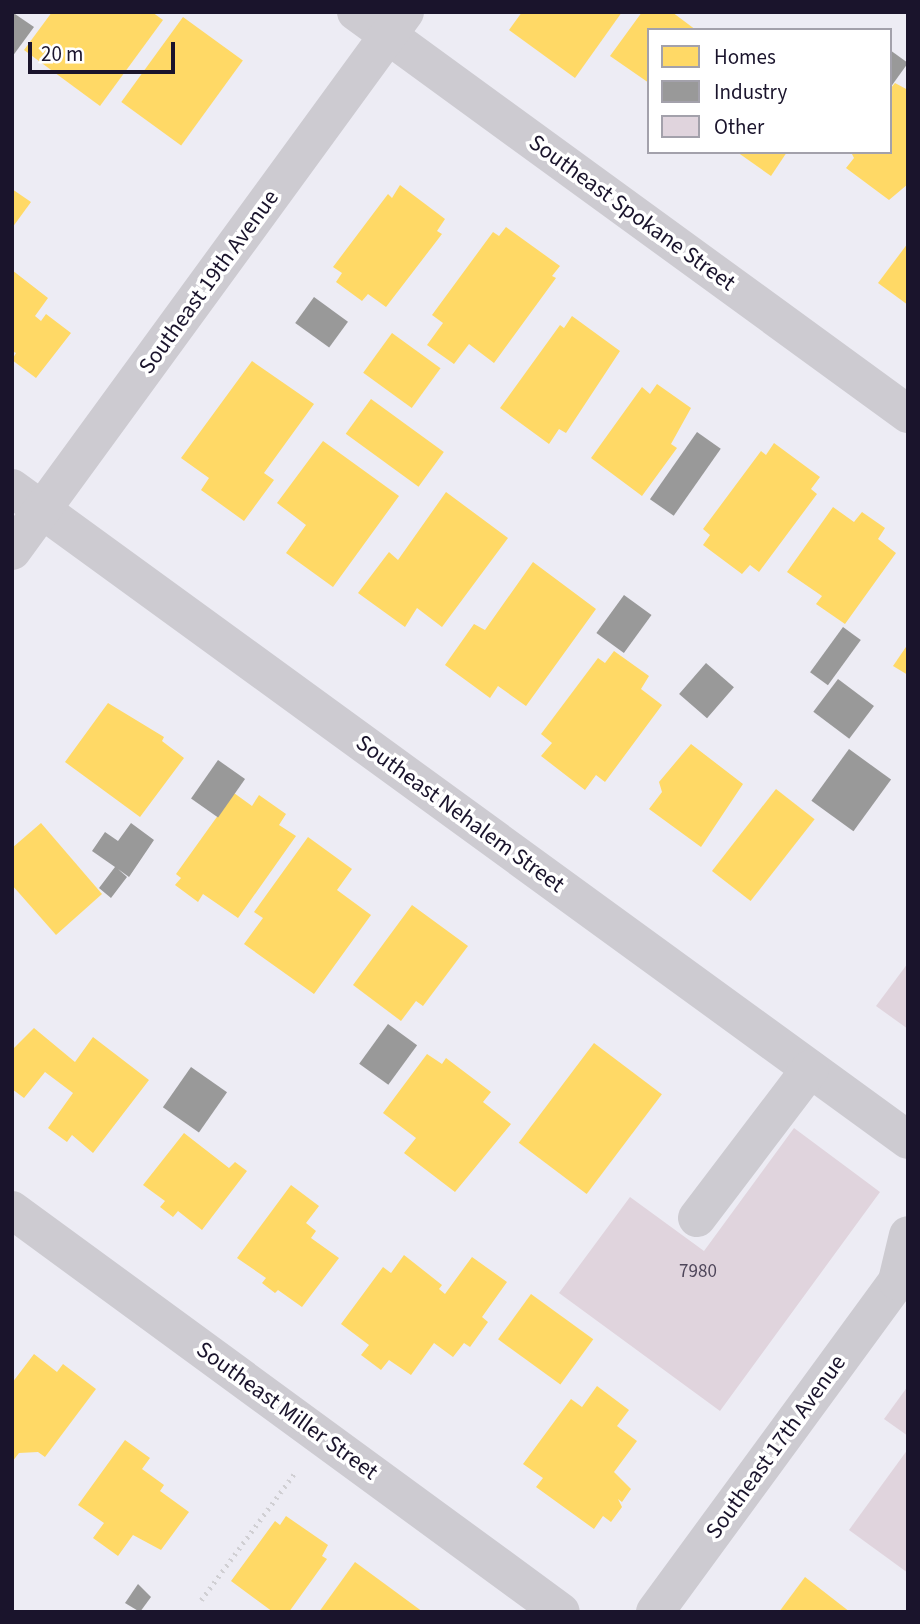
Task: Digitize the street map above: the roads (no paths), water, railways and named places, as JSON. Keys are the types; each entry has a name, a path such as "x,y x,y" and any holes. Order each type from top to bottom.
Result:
{"street":[{"name":"Southeast Spokane Street","path":"356,12 397,24 908,414"},
{"name":"Southeast 19th Avenue","path":"12,551 27,499 397,24"},
{"name":"Southeast Nehalem Street","path":"27,499 908,1140"},
{"path":"697,1218 810,1069"},
{"name":"Southeast Miller Street","path":"12,1210 561,1612"},
{"name":"Southeast 17th Avenue","path":"655,1612 902,1279 908,1235"}]}
